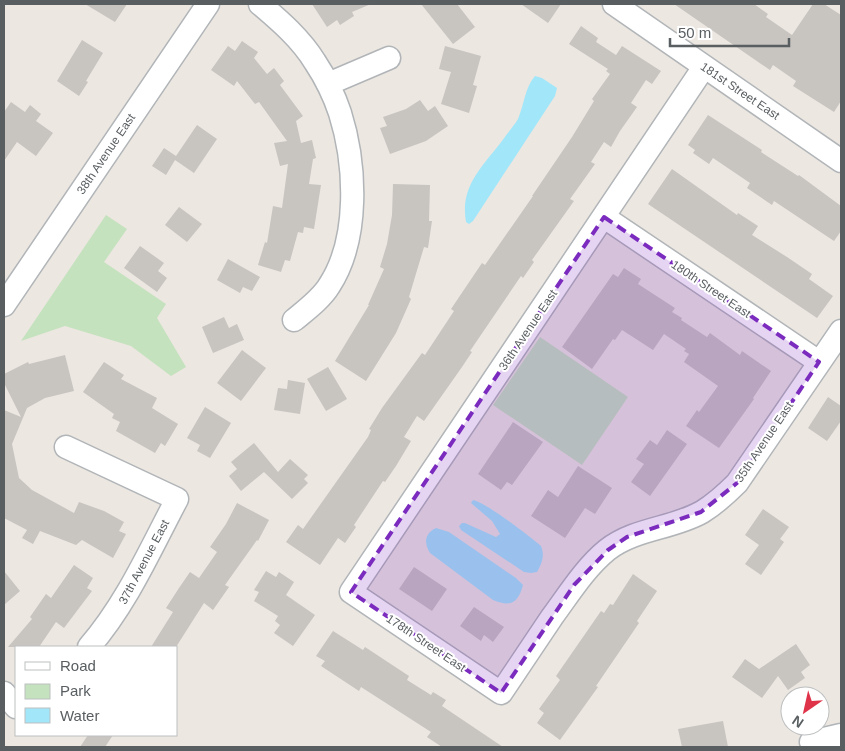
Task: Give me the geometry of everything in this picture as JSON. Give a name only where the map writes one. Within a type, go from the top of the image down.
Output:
[{"type":"street","name":"38th Avenue East","points":[[4,305],[208,4]]},
{"type":"street","points":[[260,4],[304,46],[328,84],[340,112],[352,171],[349,233],[342,261],[329,287],[306,311],[294,320]]},
{"type":"street","name":"181st Street East","points":[[614,4],[841,160]]},
{"type":"street","points":[[328,84],[389,58]]},
{"type":"street","name":"36th Avenue East","points":[[351,592],[704,67]]},
{"type":"street","name":"180th Street East","points":[[604,217],[819,362]]},
{"type":"street","name":"35th Avenue East","points":[[501,693],[574,585],[608,550],[627,537],[674,523],[702,512],[737,483],[841,331]]},
{"type":"street","name":"37th Avenue East","points":[[66,447],[177,499],[136,580],[106,628],[90,646]]},
{"type":"street","name":"178th Street East","points":[[351,592],[501,693]]},
{"type":"street","points":[[4,693],[15,706]]},
{"type":"street","points":[[811,742],[841,735]]},
{"type":"highlighted area","points":[[604,217],[819,362],[737,483],[701,512],[627,537],[608,550],[574,585],[501,693],[351,592]]},
{"type":"green space","points":[[106,215],[127,229],[104,262],[166,304],[157,318],[186,367],[171,376],[131,346],[65,326],[21,341]]},
{"type":"green space","points":[[540,337],[628,397],[582,465],[493,405]]},
{"type":"water","points":[[535,76],[542,78],[557,88],[555,96],[473,221],[469,224],[466,222],[465,208],[471,185],[483,164],[518,119],[527,91]]},
{"type":"water","points":[[473,500],[498,513],[541,546],[543,553],[537,572],[524,572],[461,530],[459,526],[465,523],[496,537],[500,534],[492,521],[471,503]]},
{"type":"water","points":[[436,528],[449,532],[516,578],[523,585],[516,600],[504,603],[493,600],[430,553],[426,539],[429,533]]},
{"type":"building","points":[[85,4],[127,4],[115,22]]},
{"type":"building","points":[[312,4],[371,4],[352,12],[354,16],[340,25],[337,20],[327,27]]},
{"type":"building","points":[[421,4],[457,4],[475,27],[453,44]]},
{"type":"building","points":[[521,4],[561,4],[548,23]]},
{"type":"building","points":[[674,4],[754,4],[768,14],[766,17],[792,35],[813,4],[824,4],[841,15],[841,101],[834,112],[793,86],[796,81],[773,65],[770,70]]},
{"type":"building","points":[[581,26],[598,38],[596,42],[616,55],[622,46],[661,71],[652,84],[646,80],[631,103],[637,107],[611,147],[604,142],[591,162],[595,164],[570,199],[574,201],[532,260],[534,262],[523,278],[521,276],[470,351],[472,352],[462,367],[424,421],[417,416],[404,437],[411,441],[396,466],[385,482],[383,481],[354,525],[356,527],[345,543],[338,538],[320,565],[286,542],[298,525],[303,529],[368,437],[371,430],[369,429],[382,408],[422,353],[425,355],[454,311],[451,309],[482,263],[485,265],[533,196],[594,101],[592,99],[610,74],[606,71],[608,69],[569,44]]},
{"type":"building","points":[[82,40],[103,53],[79,96],[57,81]]},
{"type":"building","points":[[242,41],[258,52],[254,58],[267,74],[274,68],[284,81],[280,85],[303,116],[296,121],[301,143],[312,140],[316,158],[313,159],[309,184],[321,185],[314,229],[304,227],[303,233],[298,232],[290,261],[285,260],[281,272],[258,265],[265,242],[267,243],[273,206],[282,208],[288,164],[280,166],[274,143],[287,141],[259,102],[255,104],[237,81],[234,86],[211,70],[228,46],[235,51]]},
{"type":"building","points":[[445,46],[481,56],[473,85],[477,86],[469,113],[441,104],[451,72],[439,69]]},
{"type":"building","points":[[420,100],[428,111],[435,106],[448,126],[426,141],[390,154],[380,128],[387,126],[383,117],[406,109]]},
{"type":"building","points":[[11,102],[25,112],[30,105],[41,114],[36,121],[53,133],[36,156],[17,142],[4,161],[4,112]]},
{"type":"building","points":[[708,115],[762,150],[761,152],[799,175],[841,206],[841,231],[834,241],[774,201],[772,205],[747,188],[750,183],[713,158],[709,164],[693,153],[695,150],[688,145]]},
{"type":"building","points":[[197,125],[217,139],[194,173],[175,160],[166,175],[152,166],[164,148],[176,156]]},
{"type":"building","points":[[672,169],[737,215],[738,213],[758,226],[752,235],[812,274],[809,279],[833,296],[817,318],[648,204]]},
{"type":"building","points":[[393,184],[430,185],[429,221],[432,221],[428,248],[424,247],[409,297],[411,299],[396,333],[366,381],[335,361],[369,305],[384,269],[380,267],[387,244],[392,215]]},
{"type":"building","points":[[179,207],[202,224],[187,242],[165,225]]},
{"type":"building","points":[[140,246],[164,263],[158,271],[167,278],[157,292],[124,268]]},
{"type":"building","points":[[228,259],[260,277],[252,291],[243,287],[240,293],[217,280]]},
{"type":"building","points":[[624,268],[641,279],[638,284],[675,308],[672,312],[682,318],[681,320],[707,337],[710,333],[740,355],[742,351],[771,371],[754,399],[719,448],[686,426],[718,386],[684,362],[689,354],[684,351],[686,349],[664,334],[653,350],[622,330],[615,340],[613,339],[592,369],[562,347],[613,274],[618,277]]},
{"type":"building","points":[[224,317],[229,328],[237,324],[244,340],[213,353],[202,327]]},
{"type":"building","points":[[242,350],[266,368],[241,401],[217,383]]},
{"type":"building","points":[[65,355],[74,391],[45,398],[27,408],[12,444],[19,478],[32,490],[74,513],[79,502],[104,511],[124,522],[119,531],[126,534],[113,558],[82,540],[76,545],[40,531],[33,544],[22,538],[27,530],[4,518],[4,410],[21,417],[4,383],[4,374],[28,362],[29,364]]},
{"type":"building","points":[[104,362],[124,375],[121,379],[157,398],[152,408],[178,424],[165,446],[161,443],[155,453],[116,431],[120,422],[112,418],[114,414],[83,392]]},
{"type":"building","points":[[328,367],[347,399],[326,411],[307,379]]},
{"type":"building","points":[[288,380],[305,383],[300,414],[274,410],[278,388],[287,389]]},
{"type":"building","points":[[828,397],[841,406],[841,421],[827,441],[808,428]]},
{"type":"building","points":[[205,407],[231,423],[210,458],[197,451],[200,445],[187,438]]},
{"type":"building","points":[[513,422],[543,442],[512,485],[507,482],[501,490],[478,474]]},
{"type":"building","points":[[667,430],[687,444],[650,496],[631,482],[644,464],[636,459],[650,440],[657,445]]},
{"type":"building","points":[[254,443],[278,472],[290,459],[308,475],[304,479],[308,483],[292,499],[264,472],[241,491],[229,476],[237,469],[231,462]]},
{"type":"building","points":[[578,466],[612,488],[595,514],[585,508],[565,538],[531,516],[548,490],[558,497]]},
{"type":"building","points":[[237,503],[269,520],[258,541],[225,585],[229,587],[213,610],[204,603],[177,646],[152,646],[173,612],[166,608],[190,572],[199,578],[217,552],[210,547],[226,524]]},
{"type":"building","points":[[763,509],[789,527],[780,539],[784,542],[761,575],[745,564],[759,545],[745,535]]},
{"type":"building","points":[[74,565],[93,578],[87,588],[92,591],[64,628],[56,622],[40,646],[8,647],[32,619],[30,617],[46,594],[51,598]]},
{"type":"building","points":[[414,567],[447,589],[432,611],[399,589]]},
{"type":"building","points":[[4,571],[20,591],[4,605]]},
{"type":"building","points":[[266,571],[276,577],[279,572],[294,582],[286,595],[315,615],[293,646],[274,633],[280,625],[275,621],[278,616],[254,601],[259,592],[254,590]]},
{"type":"building","points":[[633,574],[657,591],[637,621],[639,623],[596,686],[598,687],[560,740],[537,723],[544,713],[539,709],[560,680],[556,676],[601,611],[604,613],[610,604],[613,605]]},
{"type":"building","points":[[474,607],[504,627],[493,642],[484,635],[481,641],[460,626]]},
{"type":"building","points":[[333,631],[363,650],[365,647],[409,676],[407,680],[431,695],[433,692],[446,700],[442,706],[503,747],[442,747],[427,737],[431,732],[361,687],[359,691],[321,666],[325,661],[316,656]]},
{"type":"building","points":[[796,644],[810,665],[801,672],[805,678],[794,686],[785,686],[778,676],[762,698],[732,677],[745,659],[759,669]]},
{"type":"building","points":[[723,721],[728,747],[682,747],[678,729]]},
{"type":"building","points":[[87,736],[112,736],[105,747],[80,747]]}]
